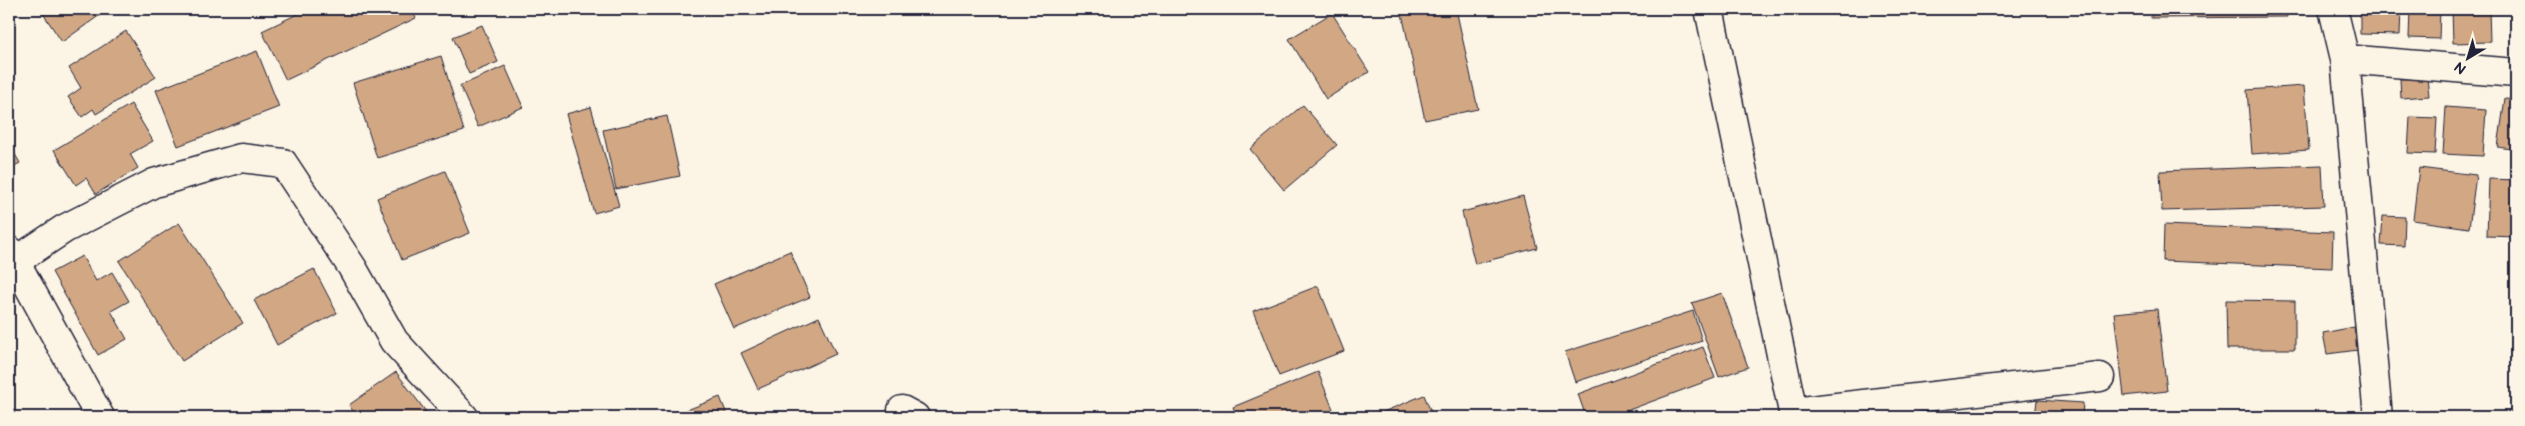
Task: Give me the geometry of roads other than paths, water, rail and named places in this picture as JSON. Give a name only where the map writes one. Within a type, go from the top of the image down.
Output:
[{"type":"street","points":[[1709,9],[1793,415],[2100,377]]},
{"type":"street","points":[[2333,9],[2345,60],[2378,417]]},
{"type":"street","points":[[2345,60],[2516,73]]},
{"type":"street","points":[[100,417],[13,255],[154,183],[241,158],[283,163],[352,267],[394,341],[464,417]]}]
